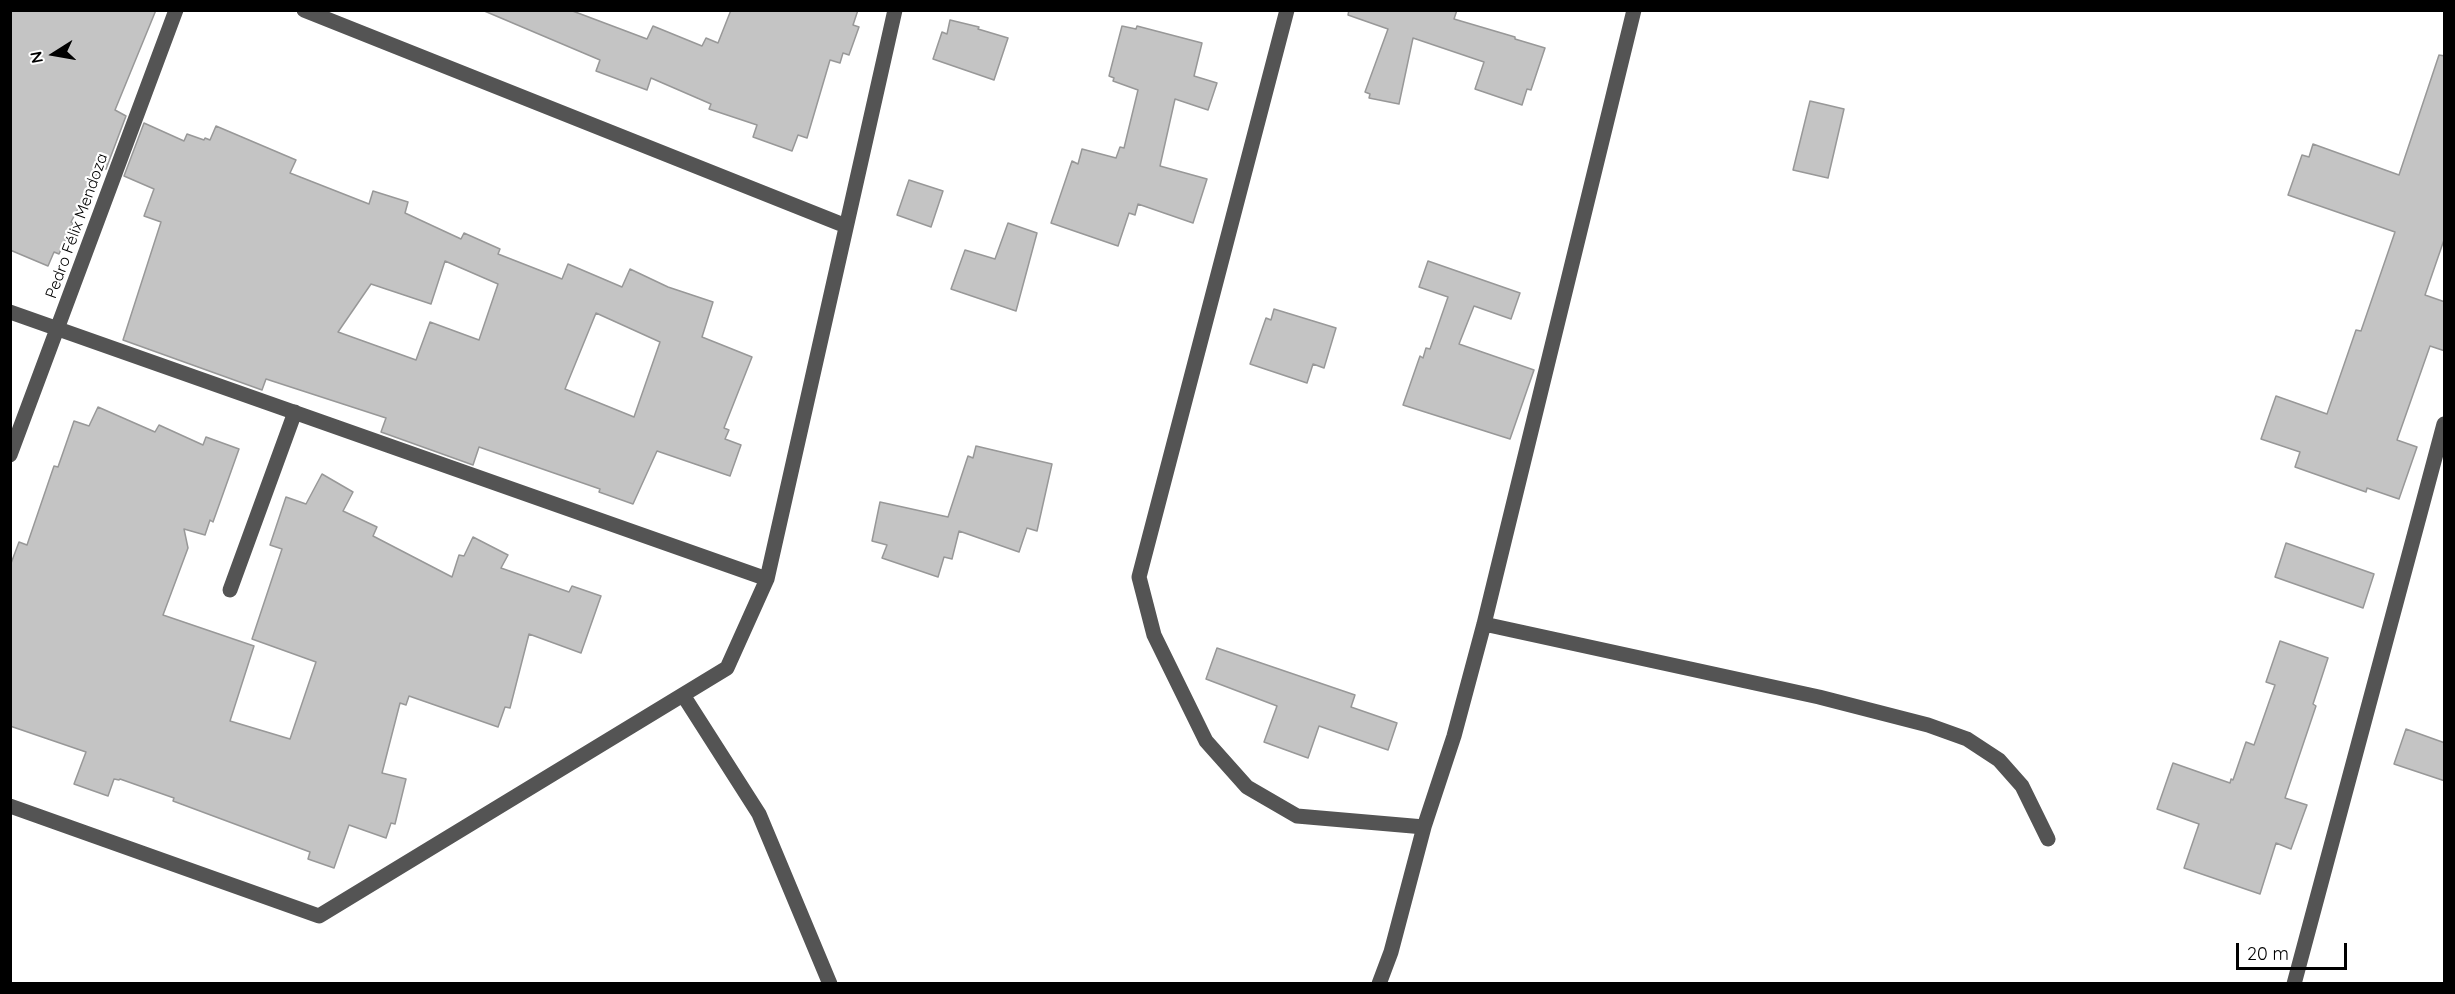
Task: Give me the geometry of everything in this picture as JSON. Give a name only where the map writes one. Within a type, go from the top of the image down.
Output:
[{"type":"street","name":"Pedro Félix Mendoza","points":[[10,455],[176,10]]},
{"type":"street","points":[[304,10],[846,226]]},
{"type":"street","points":[[10,806],[319,916],[727,668],[767,579],[895,10]]},
{"type":"street","points":[[1287,10],[1139,577],[1154,635],[1206,741],[1247,787],[1297,816],[1424,827]]},
{"type":"street","points":[[1379,984],[1391,952],[1424,827],[1454,736],[1484,624],[1634,10]]},
{"type":"street","points":[[10,312],[767,579]]},
{"type":"street","points":[[230,590],[294,412]]},
{"type":"street","points":[[2294,984],[2445,424]]},
{"type":"street","points":[[1484,624],[1819,697],[1928,724],[1967,739],[1999,760],[2022,786],[2048,839]]},
{"type":"street","points":[[683,695],[759,814],[830,984]]},
{"type":"building","points":[[10,10],[156,10],[115,110],[126,116],[106,169],[101,166],[71,222],[73,223],[59,254],[54,252],[48,266],[10,250]]},
{"type":"building","points":[[482,10],[570,10],[647,39],[653,26],[702,46],[706,38],[718,43],[731,10],[858,10],[853,25],[859,27],[849,55],[843,53],[840,63],[830,60],[807,138],[798,135],[792,151],[753,137],[757,125],[709,109],[711,104],[651,78],[647,90],[596,71],[600,60]]},
{"type":"building","points":[[1349,10],[1457,10],[1454,19],[1545,48],[1531,90],[1527,89],[1522,105],[1475,89],[1484,62],[1413,38],[1399,104],[1369,98],[1370,94],[1365,92],[1388,29],[1348,15]]},
{"type":"building","points":[[950,20],[979,27],[978,29],[1008,38],[994,80],[933,59],[942,32],[947,34]]},
{"type":"building","points":[[1122,26],[1136,29],[1137,26],[1202,43],[1194,76],[1217,83],[1208,110],[1175,99],[1160,166],[1207,179],[1193,223],[1138,204],[1135,215],[1129,213],[1118,246],[1051,223],[1072,161],[1078,164],[1082,149],[1116,158],[1120,147],[1124,148],[1138,90],[1113,81],[1114,78],[1109,76]]},
{"type":"building","points":[[2439,55],[2445,56],[2445,237],[2425,295],[2445,302],[2445,351],[2430,346],[2397,440],[2417,447],[2399,499],[2367,488],[2366,492],[2295,467],[2300,452],[2261,439],[2276,396],[2327,414],[2356,330],[2361,331],[2395,232],[2288,195],[2302,155],[2309,157],[2313,144],[2399,175]]},
{"type":"building","points":[[1810,101],[1844,109],[1828,178],[1793,170]]},
{"type":"building","points":[[144,123],[184,141],[187,134],[210,140],[216,126],[296,160],[290,173],[369,204],[373,191],[408,202],[405,213],[461,239],[464,233],[500,249],[498,254],[562,279],[568,264],[622,287],[630,269],[668,287],[713,302],[702,337],[752,357],[724,428],[729,430],[725,439],[741,445],[730,476],[657,451],[633,504],[599,492],[600,489],[479,447],[473,465],[381,432],[386,418],[266,379],[262,390],[123,340],[161,222],[144,216],[154,189],[124,176]],"holes":[[[445,261],[498,284],[479,340],[430,322],[416,360],[338,332],[371,284],[431,304]],[[596,313],[660,342],[634,417],[565,389]]]},
{"type":"building","points":[[909,180],[943,191],[931,227],[897,215]]},
{"type":"building","points":[[1008,223],[1037,233],[1016,311],[951,289],[965,250],[995,259]]},
{"type":"building","points":[[1428,261],[1520,293],[1511,319],[1474,306],[1459,344],[1534,370],[1510,439],[1403,405],[1420,356],[1423,358],[1426,348],[1430,349],[1448,297],[1419,287]]},
{"type":"building","points":[[1274,309],[1336,328],[1324,368],[1313,364],[1307,383],[1250,364],[1266,318],[1271,320]]},
{"type":"building","points":[[98,407],[155,432],[159,425],[203,445],[206,437],[239,449],[213,522],[210,520],[205,535],[184,529],[188,548],[163,615],[254,646],[230,721],[290,739],[316,662],[252,639],[282,549],[270,545],[286,497],[306,504],[322,474],[353,492],[343,511],[377,527],[373,536],[452,577],[459,555],[464,556],[473,537],[508,555],[501,568],[569,592],[572,586],[601,596],[581,653],[529,634],[510,708],[505,707],[498,727],[409,696],[406,705],[400,703],[382,773],[406,779],[395,824],[391,823],[386,838],[349,825],[334,868],[308,859],[310,852],[120,779],[114,779],[108,796],[74,784],[86,752],[10,726],[10,566],[19,542],[27,545],[54,466],[58,467],[74,421],[89,426]]},
{"type":"building","points":[[976,446],[1052,464],[1037,531],[1027,528],[1019,552],[959,531],[952,559],[944,557],[938,577],[882,558],[887,545],[872,541],[880,502],[948,517],[968,456],[973,458]]},
{"type":"building","points":[[2286,543],[2374,574],[2363,608],[2275,577]]},
{"type":"building","points":[[2280,641],[2328,658],[2313,704],[2316,706],[2285,798],[2307,805],[2291,849],[2276,843],[2260,894],[2184,868],[2199,824],[2157,809],[2173,763],[2230,783],[2231,779],[2233,780],[2246,742],[2254,745],[2275,685],[2266,682]]},
{"type":"building","points":[[1217,648],[1355,695],[1351,707],[1397,723],[1388,750],[1319,726],[1308,758],[1264,742],[1277,706],[1206,679]]},
{"type":"building","points":[[2406,729],[2445,743],[2445,781],[2394,764]]}]
